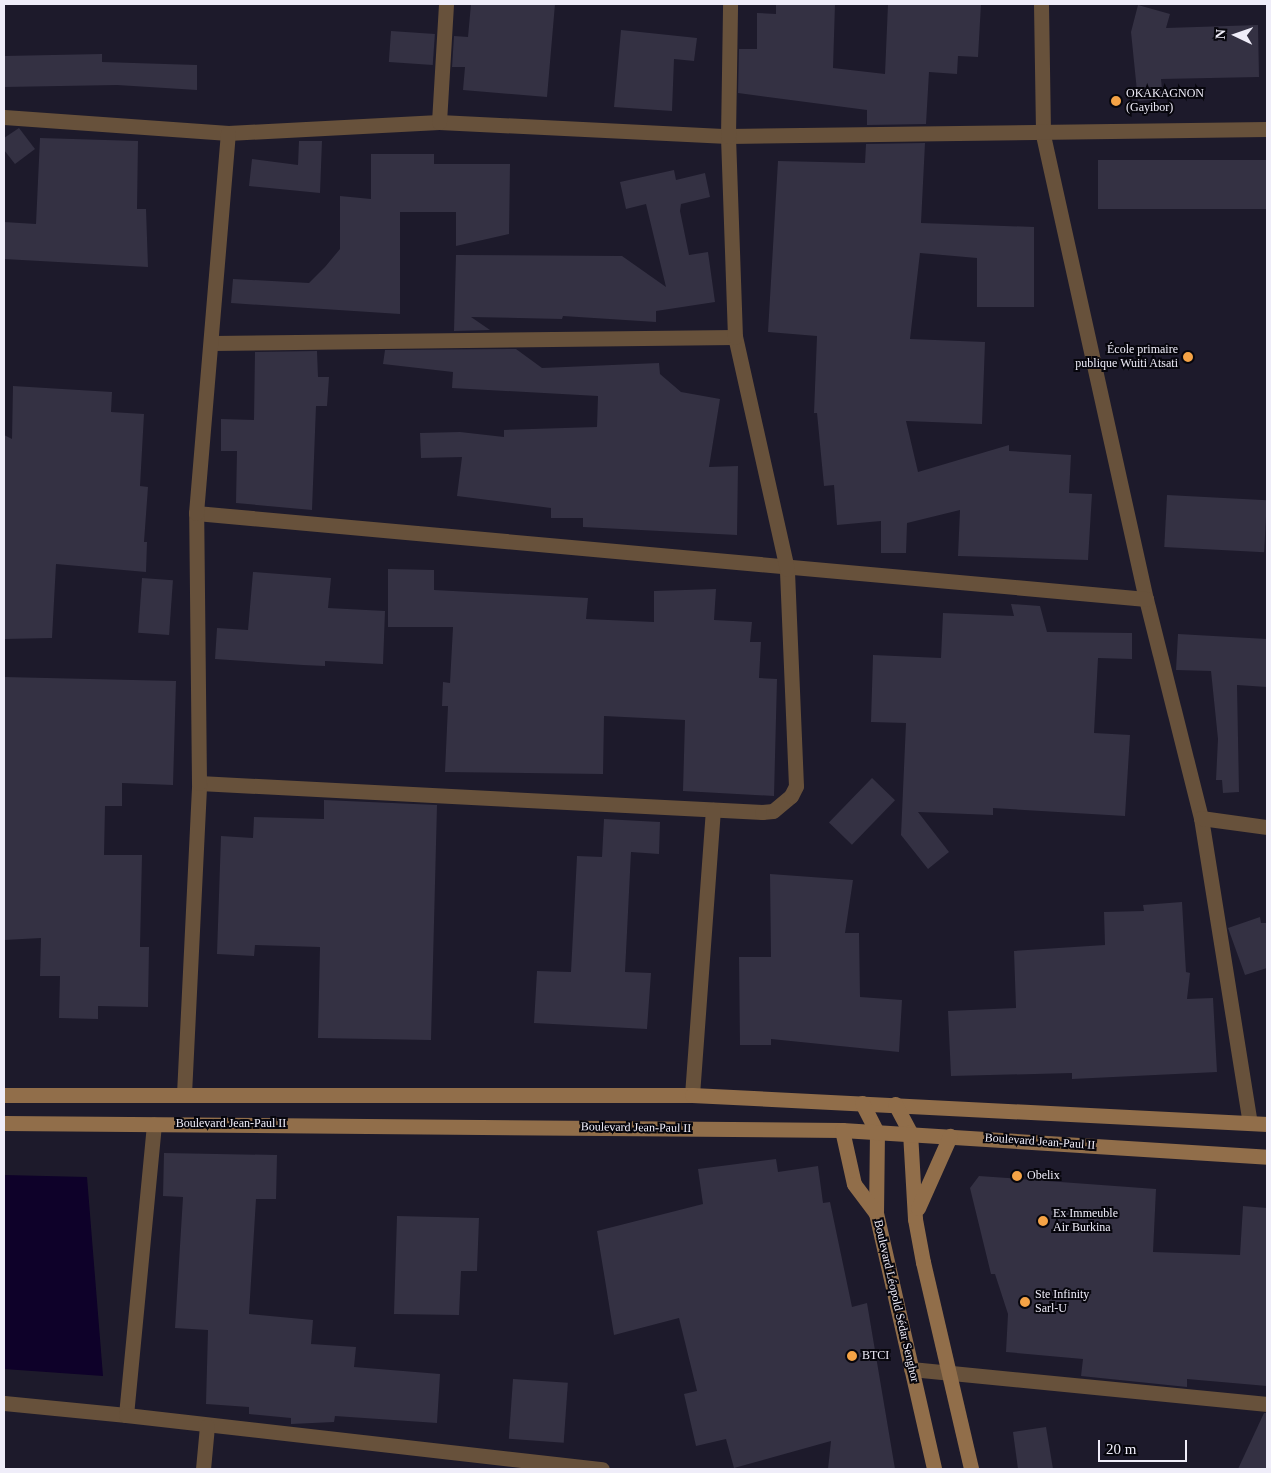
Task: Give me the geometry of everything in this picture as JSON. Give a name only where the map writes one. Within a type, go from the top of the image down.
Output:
[{"type":"main road","points":[[4,1095],[692,1095],[1267,1124]]},
{"type":"main road","points":[[862,1103],[877,1132]]},
{"type":"main road","points":[[895,1104],[910,1132],[915,1219],[971,1469]]},
{"type":"main road","name":"Boulevard Jean-Paul II","points":[[4,1123],[842,1130],[910,1132],[1267,1157]]},
{"type":"main road","points":[[842,1130],[854,1184],[876,1213]]},
{"type":"main road","name":"Boulevard Léopold Sédar Senghor","points":[[877,1132],[876,1213],[934,1469]]},
{"type":"main road","points":[[915,1219],[924,1190],[950,1136]]},
{"type":"street","points":[[439,122],[446,4]]},
{"type":"street","points":[[199,782],[713,810],[774,811],[792,796],[796,786],[787,569],[735,337],[728,136],[730,4]]},
{"type":"street","points":[[1041,4],[1043,135],[1146,599],[1201,818],[1250,1123]]},
{"type":"street","points":[[4,117],[228,134],[439,122],[728,136],[1043,135],[1267,129]]},
{"type":"street","points":[[184,1094],[199,782],[196,513],[214,343],[228,134]]},
{"type":"street","points":[[214,343],[735,337]]},
{"type":"street","points":[[196,513],[787,569],[1146,599]]},
{"type":"street","points":[[692,1095],[713,810]]},
{"type":"street","points":[[1201,818],[1267,827]]},
{"type":"street","points":[[126,1416],[154,1124]]},
{"type":"street","points":[[911,1369],[949,1371],[1267,1404]]},
{"type":"street","points":[[4,1403],[602,1469]]},
{"type":"street","points":[[203,1469],[207,1426]]},
{"type":"shaded area","points":[[4,1175],[87,1177],[103,1376],[4,1369]]},
{"type":"building","points":[[471,4],[555,4],[547,97],[463,90],[465,67],[452,67],[454,36],[468,37]]},
{"type":"building","points":[[776,4],[835,4],[833,68],[885,74],[888,4],[981,4],[978,57],[958,56],[957,74],[929,72],[926,124],[867,125],[867,110],[738,93],[739,49],[757,49],[757,13],[776,14]]},
{"type":"building","points":[[1138,5],[1170,14],[1166,28],[1258,25],[1259,77],[1161,79],[1163,99],[1138,101],[1131,32]]},
{"type":"building","points":[[621,30],[697,38],[694,61],[674,59],[672,111],[614,107]]},
{"type":"building","points":[[391,31],[435,34],[433,65],[389,62]]},
{"type":"building","points":[[102,54],[102,62],[197,65],[197,90],[117,85],[4,87],[4,56]]},
{"type":"building","points":[[19,128],[35,149],[15,164],[4,150],[4,138]]},
{"type":"building","points":[[40,138],[138,141],[137,209],[146,209],[148,267],[4,259],[4,222],[36,224]]},
{"type":"building","points":[[299,141],[322,141],[320,193],[249,186],[252,159],[298,165]]},
{"type":"building","points":[[925,143],[921,223],[1034,227],[1034,307],[977,307],[977,258],[920,253],[910,339],[985,342],[982,424],[906,421],[918,472],[1009,445],[1009,451],[1071,455],[1069,493],[1092,494],[1088,560],[958,556],[960,510],[907,523],[906,553],[881,553],[881,521],[837,525],[834,485],[824,486],[817,413],[814,413],[817,336],[768,332],[778,161],[865,163],[866,144]]},
{"type":"building","points":[[371,154],[434,154],[434,164],[510,164],[509,234],[456,246],[456,212],[400,212],[400,314],[231,303],[233,279],[309,283],[325,267],[340,249],[340,196],[371,199]]},
{"type":"building","points":[[1098,160],[1267,160],[1267,209],[1098,209]]},
{"type":"building","points":[[674,170],[676,180],[705,173],[710,197],[681,204],[680,211],[689,255],[708,252],[715,302],[656,311],[656,322],[563,316],[562,319],[471,317],[490,330],[454,331],[456,255],[622,256],[666,287],[646,204],[626,209],[620,182]]},
{"type":"building","points":[[516,349],[542,368],[659,363],[660,374],[681,392],[720,399],[709,467],[738,466],[737,535],[583,527],[583,518],[551,518],[551,508],[457,496],[462,457],[421,458],[420,433],[460,432],[504,437],[504,430],[597,427],[598,396],[452,388],[453,372],[383,364],[385,350]]},
{"type":"building","points":[[317,351],[318,377],[329,377],[327,406],[316,406],[312,510],[236,503],[237,451],[221,451],[221,419],[254,420],[255,352]]},
{"type":"building","points":[[13,386],[112,392],[111,412],[144,414],[140,486],[148,487],[144,542],[147,542],[146,572],[56,564],[52,638],[4,639],[4,435],[12,439]]},
{"type":"building","points":[[1167,495],[1267,500],[1264,552],[1164,547]]},
{"type":"building","points":[[388,569],[434,570],[434,590],[588,598],[586,619],[654,622],[654,591],[716,589],[714,620],[752,622],[750,642],[761,642],[759,678],[777,679],[774,796],[683,791],[685,720],[604,716],[603,774],[445,772],[448,706],[442,706],[443,682],[450,683],[453,627],[388,627]]},
{"type":"building","points":[[253,572],[331,578],[328,608],[385,611],[383,664],[325,661],[325,666],[215,659],[217,628],[248,630]]},
{"type":"building","points":[[142,578],[173,580],[169,635],[138,633]]},
{"type":"building","points":[[1011,604],[1040,606],[1047,632],[1132,633],[1132,659],[1098,658],[1094,733],[1130,735],[1125,816],[993,808],[993,815],[918,812],[949,852],[928,869],[901,835],[906,723],[871,722],[873,655],[941,658],[943,613],[1014,616]]},
{"type":"building","points":[[1178,634],[1267,639],[1267,687],[1237,685],[1239,792],[1223,793],[1222,780],[1216,780],[1218,739],[1211,671],[1176,670]]},
{"type":"building","points":[[4,677],[176,681],[173,785],[122,783],[122,806],[105,806],[104,855],[142,855],[140,947],[149,947],[148,1007],[98,1006],[98,1019],[59,1018],[60,976],[40,976],[41,938],[4,940]]},
{"type":"building","points":[[872,778],[895,800],[852,845],[829,823]]},
{"type":"building","points":[[324,800],[437,805],[431,1040],[318,1038],[320,947],[255,945],[254,956],[217,954],[221,836],[253,838],[254,817],[324,819]]},
{"type":"building","points":[[604,819],[660,822],[659,854],[631,852],[625,972],[651,973],[647,1029],[534,1023],[537,971],[571,972],[577,856],[602,857]]},
{"type":"building","points":[[770,874],[853,880],[845,933],[859,933],[860,997],[902,1000],[899,1052],[771,1039],[771,1045],[740,1045],[739,957],[771,957]]},
{"type":"building","points":[[1182,902],[1186,972],[1190,973],[1187,999],[1213,998],[1217,1072],[1072,1079],[1072,1073],[951,1076],[948,1011],[1016,1008],[1014,951],[1105,945],[1104,912],[1144,911],[1143,905]]},
{"type":"building","points":[[1260,917],[1261,923],[1267,923],[1267,968],[1245,975],[1228,928]]},
{"type":"building","points":[[164,1153],[277,1155],[276,1199],[256,1199],[249,1314],[313,1320],[311,1344],[356,1347],[354,1367],[440,1374],[437,1423],[335,1416],[334,1422],[291,1424],[291,1418],[249,1414],[249,1407],[206,1404],[208,1330],[175,1328],[183,1197],[163,1196]]},
{"type":"building","points":[[776,1159],[778,1172],[818,1166],[823,1203],[830,1202],[852,1307],[867,1303],[895,1469],[828,1469],[831,1441],[734,1468],[726,1439],[696,1446],[684,1394],[697,1391],[679,1318],[614,1335],[597,1231],[703,1204],[698,1169]]},
{"type":"building","points":[[979,1176],[1156,1189],[1153,1252],[1240,1255],[1243,1206],[1267,1208],[1267,1386],[1187,1379],[1187,1387],[1081,1376],[1083,1359],[1006,1352],[1008,1314],[995,1274],[991,1274],[970,1188]]},
{"type":"building","points":[[397,1216],[479,1218],[477,1271],[461,1271],[459,1315],[394,1314]]},
{"type":"building","points":[[513,1379],[568,1383],[564,1443],[509,1439]]},
{"type":"building","points":[[1264,1413],[1267,1413],[1267,1469],[1238,1469]]},
{"type":"building","points":[[1046,1427],[1053,1469],[1018,1469],[1013,1432]]},
{"type":"place","name":"OKAKAGNON (Gayibor)","points":[[1116,101]]},
{"type":"place","name":"École primaire publique Wuiti Atsati","points":[[1188,357]]},
{"type":"place","name":"Obelix","points":[[1017,1176]]},
{"type":"place","name":"Ex Immeuble Air Burkina","points":[[1043,1221]]},
{"type":"place","name":"Ste Infinity Sarl-U","points":[[1025,1302]]},
{"type":"place","name":"BTCI","points":[[852,1356]]}]
